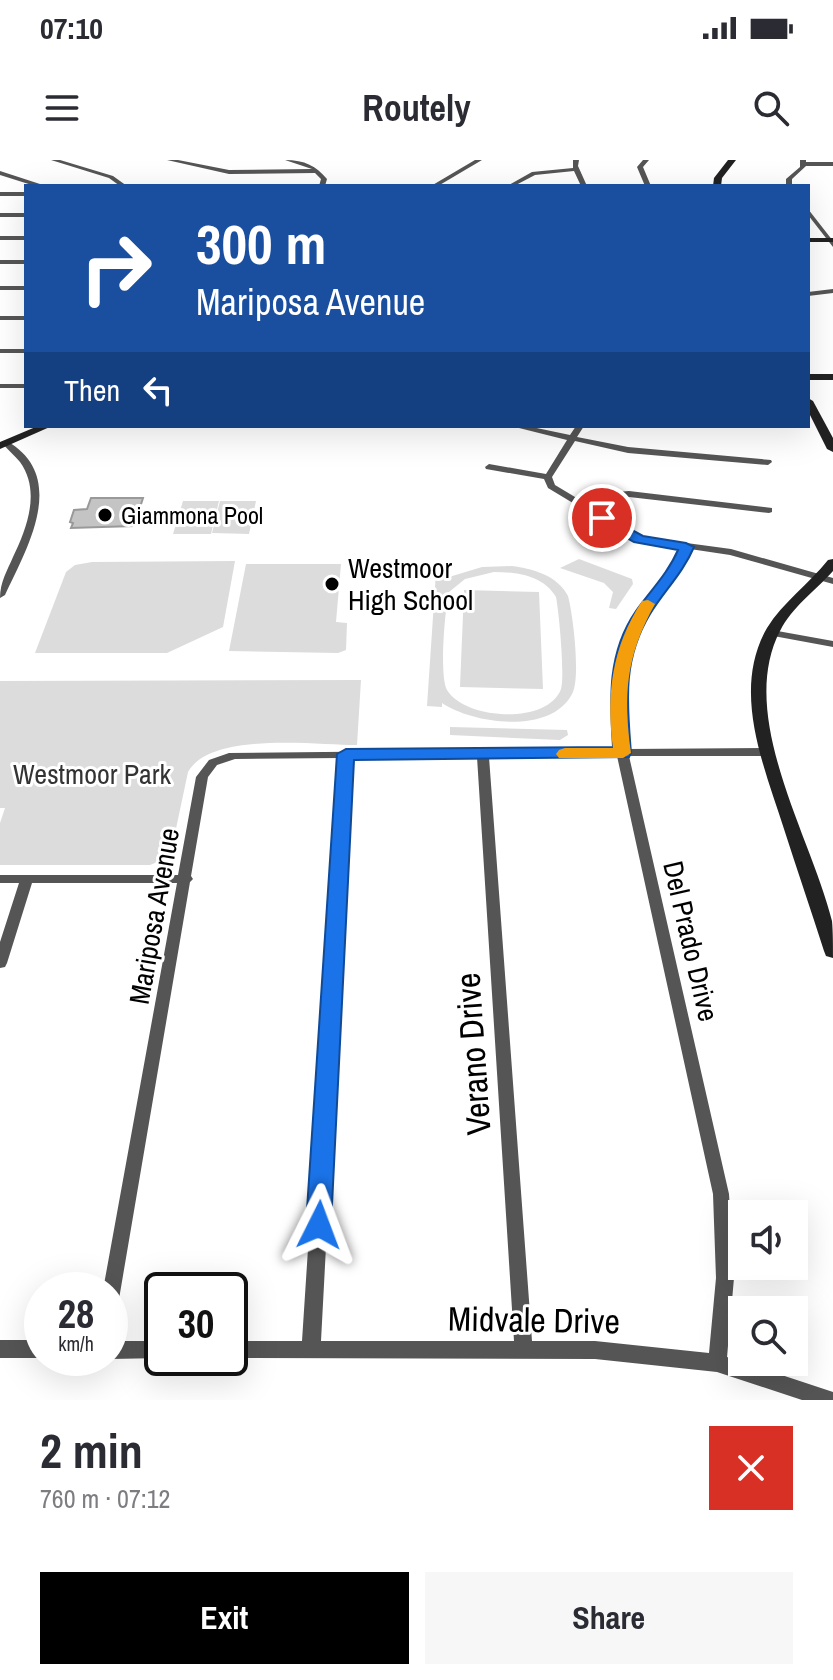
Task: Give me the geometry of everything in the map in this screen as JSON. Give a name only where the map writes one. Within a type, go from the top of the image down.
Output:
[{"type":"street","points":[[54,160],[111,177],[121,184]]},
{"type":"street","points":[[170,160],[229,172],[319,171]]},
{"type":"street","points":[[288,160],[319,171],[324,179],[323,184]]},
{"type":"street","points":[[437,184],[479,160]]},
{"type":"street","points":[[576,160],[576,169],[583,184]]},
{"type":"street","points":[[646,160],[640,167],[647,184]]},
{"type":"street","points":[[717,184],[732,160]]},
{"type":"street","points":[[789,184],[789,179],[804,162],[833,164]]},
{"type":"street","points":[[514,184],[534,173],[576,169]]},
{"type":"street","points":[[0,173],[35,184]]},
{"type":"street","points":[[0,194],[24,194]]},
{"type":"street","points":[[810,214],[832,242]]},
{"type":"street","points":[[0,215],[24,215]]},
{"type":"street","points":[[0,238],[24,240]]},
{"type":"street","points":[[810,240],[832,242]]},
{"type":"street","points":[[13,262],[24,243]]},
{"type":"street","points":[[0,262],[24,262]]},
{"type":"street","points":[[0,288],[24,288]]},
{"type":"street","points":[[810,294],[833,291]]},
{"type":"street","points":[[0,318],[24,318]]},
{"type":"street","points":[[0,351],[24,351]]},
{"type":"street","points":[[810,377],[833,377]]},
{"type":"street","points":[[0,386],[24,386]]},
{"type":"street","points":[[810,405],[833,449]]},
{"type":"street","points":[[4,445],[42,428]]},
{"type":"street","points":[[523,428],[628,450],[768,462]]},
{"type":"street","points":[[579,428],[548,477],[551,486],[577,503],[639,539],[750,556],[827,580]]},
{"type":"street","points":[[0,595],[37,511],[35,476],[22,455],[4,445]]},
{"type":"street","points":[[489,467],[548,477]]},
{"type":"street","points":[[577,503],[629,494],[769,510]]},
{"type":"street","name":"Del Prado Drive","points":[[686,547],[679,566],[642,614],[626,649],[617,689],[623,753],[721,1194],[725,1278],[717,1363]]},
{"type":"street","points":[[833,563],[827,580],[795,602],[772,633],[758,687],[761,728],[767,752],[833,951]]},
{"type":"street","points":[[772,633],[833,644]]},
{"type":"street","name":"Mariposa Avenue","points":[[115,1272],[202,777],[214,761],[233,755],[767,752]]},
{"type":"street","points":[[311,1350],[346,754]]},
{"type":"street","name":"Verano Drive","points":[[483,754],[524,1350]]},
{"type":"street","points":[[0,879],[186,879]]},
{"type":"street","points":[[0,963],[27,879]]},
{"type":"street","points":[[0,1349],[24,1349]]},
{"type":"street","name":"Midvale Drive","points":[[248,1350],[595,1350],[717,1363],[830,1400]]},
{"type":"green space","points":[[183,501],[219,501],[211,534],[173,534]]},
{"type":"green space","points":[[220,501],[256,501],[249,534],[212,533]]},
{"type":"green space","points":[[579,559],[632,579],[633,584],[616,609],[609,608],[613,592],[604,583],[560,568]]},
{"type":"green space","points":[[235,561],[223,627],[167,653],[35,653],[66,572],[75,565],[92,562]]},
{"type":"green space","points":[[246,564],[341,564],[336,622],[347,623],[346,650],[338,653],[229,651]]},
{"type":"green space","points":[[512,566],[536,571],[558,583],[568,596],[575,646],[575,686],[562,707],[547,716],[511,722],[472,716],[442,703],[442,707],[427,706],[436,572],[448,572],[449,577],[482,567]],"holes":[[[494,572],[536,579],[556,597],[562,682],[553,701],[540,709],[524,713],[488,712],[471,708],[447,690],[443,671],[449,592],[465,579]]]},
{"type":"green space","points":[[464,590],[539,592],[543,689],[460,687]]},
{"type":"green space","name":"Westmoor Park","points":[[361,680],[357,745],[241,745],[218,750],[200,759],[188,772],[170,857],[150,865],[0,865],[0,823],[5,808],[0,808],[0,681]]},
{"type":"green space","points":[[450,727],[567,730],[568,735],[560,740],[450,735]]},
{"type":"building","name":"Giammona Pool","points":[[91,498],[143,498],[134,526],[71,528],[74,510],[87,509]]},
{"type":"slow traffic","points":[[565,754],[623,753],[618,730],[619,675],[630,635],[648,604]]},
{"type":"place","name":"Giammona Pool","points":[[105,515]]},
{"type":"place","name":"Westmoor High School","points":[[332,584]]},
{"type":"route","points":[[319,1225],[346,754],[623,753],[618,730],[617,689],[630,635],[654,595],[679,566],[686,547],[639,539],[602,518]]}]
